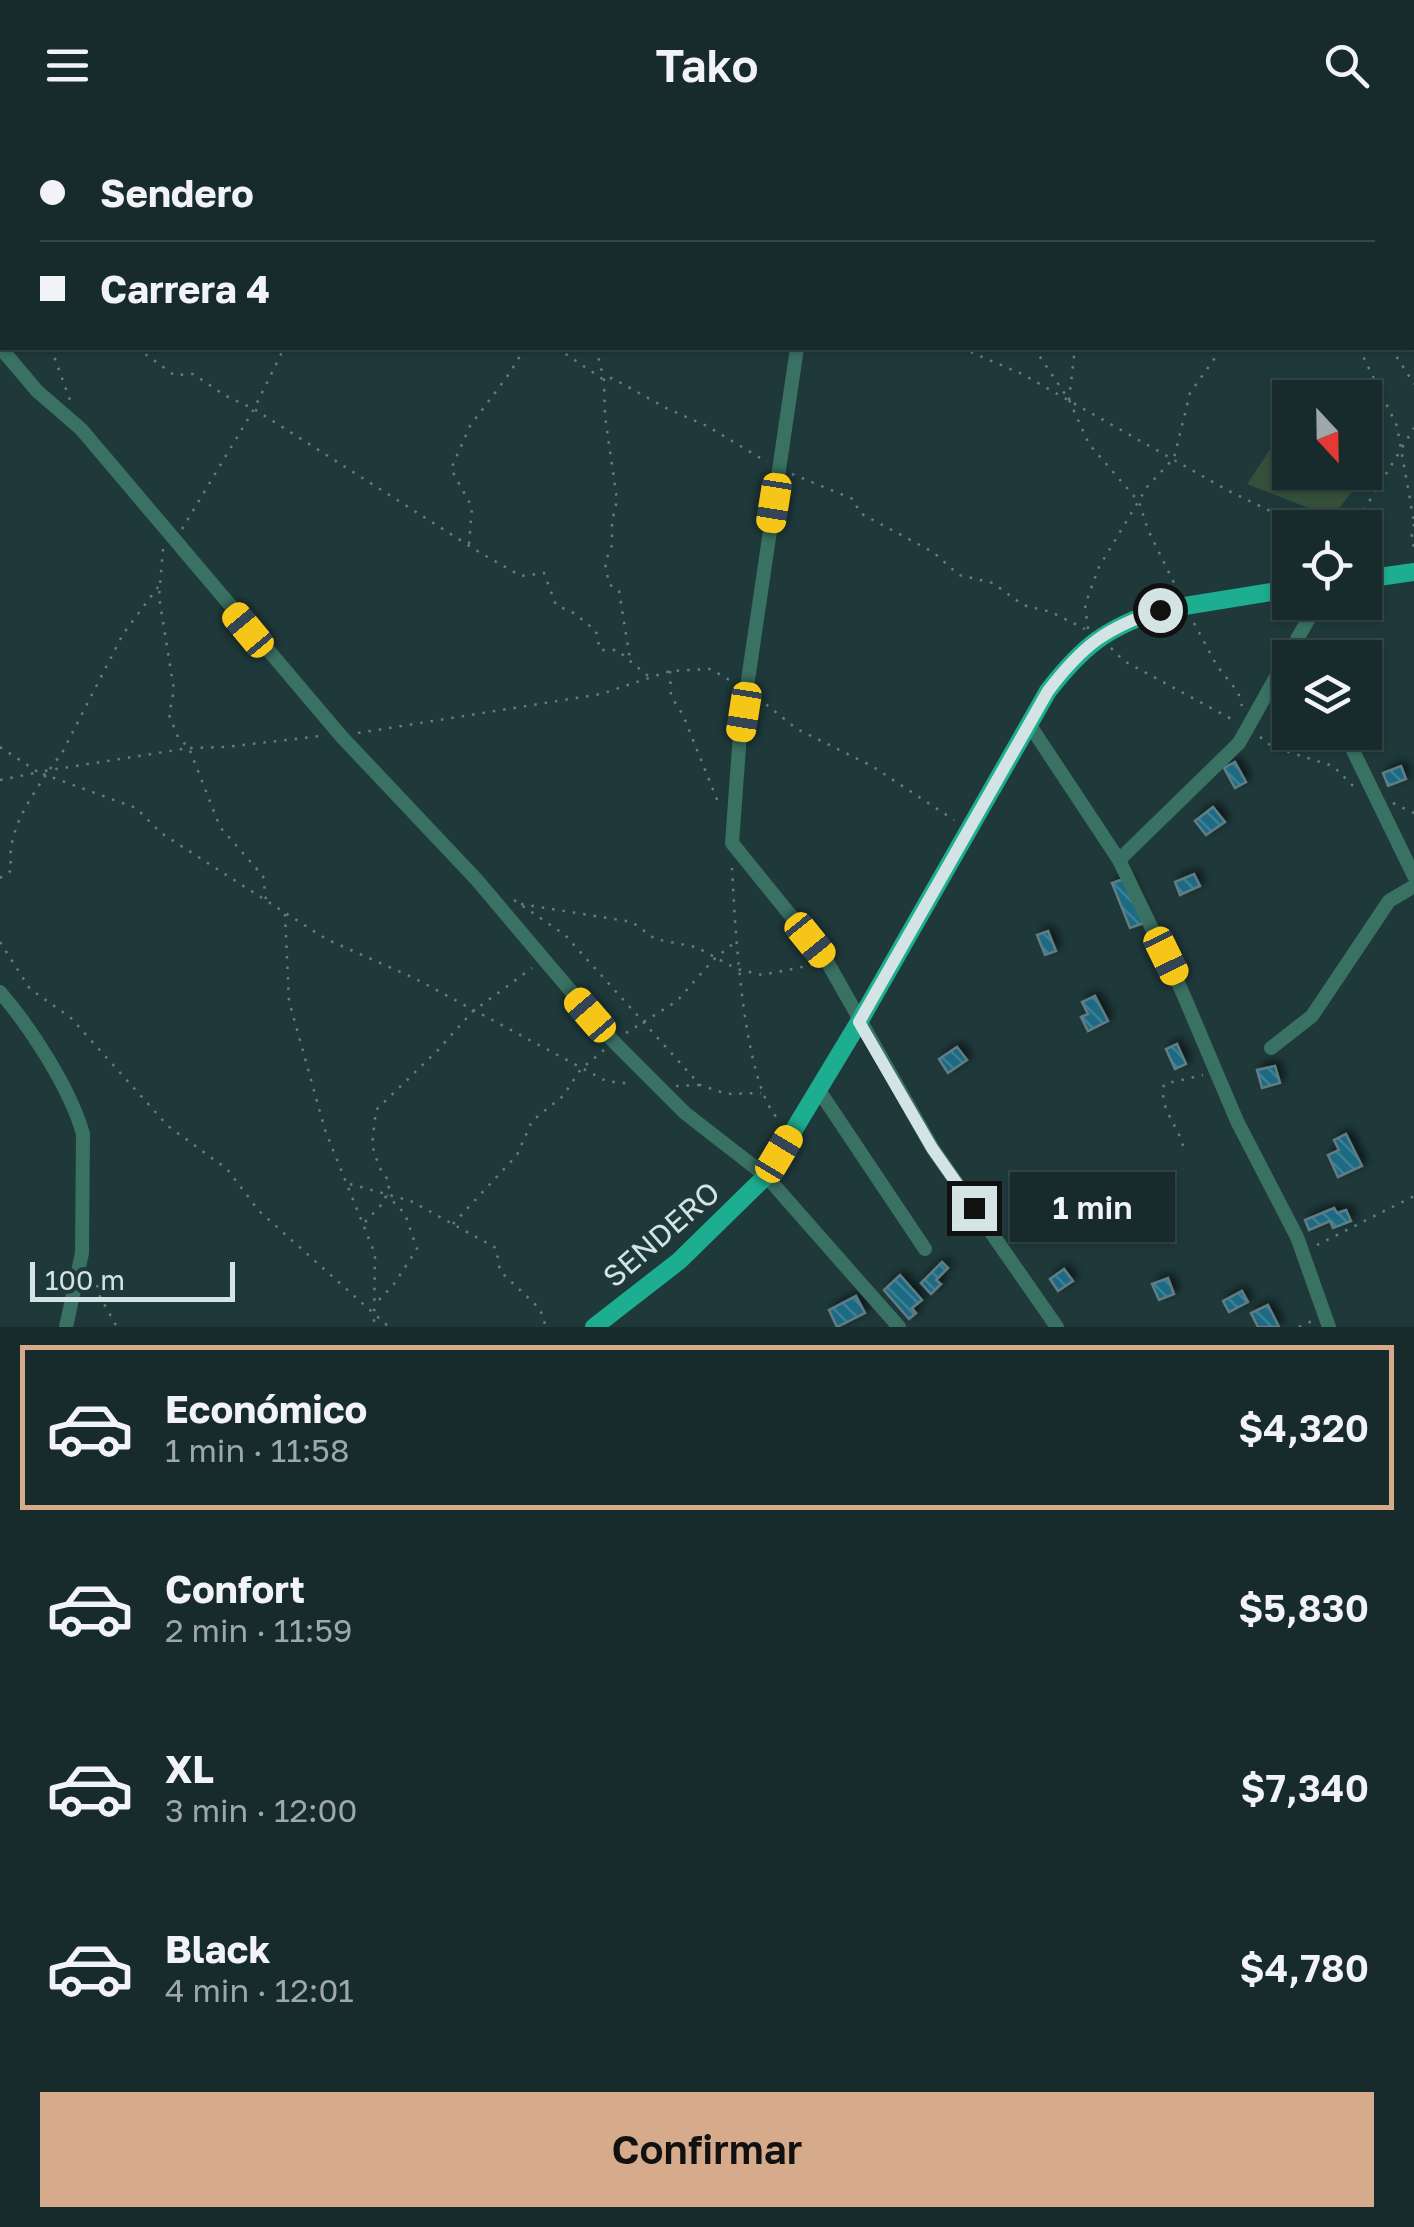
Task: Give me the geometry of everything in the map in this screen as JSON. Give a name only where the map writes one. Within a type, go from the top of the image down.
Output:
[{"type":"main road","points":[[1382,577],[1414,572]]},
{"type":"main road","name":"SENDERO","points":[[594,1327],[679,1262],[766,1176],[1029,724],[1064,669],[1094,633],[1140,616],[1187,605],[1272,592]]},
{"type":"street","points":[[3,350],[37,391],[81,429],[340,736],[476,878],[614,1042],[685,1113],[766,1176],[899,1327]]},
{"type":"street","points":[[796,350],[747,689],[732,843],[825,958],[932,1148],[1057,1327]]},
{"type":"street","points":[[1119,860],[1223,760],[1248,728],[1308,620]]},
{"type":"street","points":[[1029,724],[1119,860],[1181,988],[1237,1121],[1297,1238],[1329,1327]]},
{"type":"street","points":[[1352,750],[1414,876]]},
{"type":"street","points":[[1271,1048],[1312,1016],[1389,901],[1414,886]]},
{"type":"street","points":[[0,992],[48,1063],[78,1116],[83,1134],[79,1274],[66,1327]]},
{"type":"street","points":[[818,1090],[925,1248]]},
{"type":"path","points":[[52,350],[81,429]]},
{"type":"path","points":[[140,350],[174,374],[193,374],[254,409],[521,576],[544,573],[556,605],[596,631],[600,650],[617,650],[650,677]]},
{"type":"path","points":[[267,902],[262,876],[220,827],[189,748],[178,737],[169,715],[174,690],[159,587],[163,546],[196,510],[283,350]]},
{"type":"path","points":[[468,545],[472,507],[451,470],[470,426],[524,350]]},
{"type":"path","points":[[560,350],[604,380],[612,378],[707,426],[750,455],[852,500],[860,513],[933,552],[959,575],[992,583],[1024,605],[1051,612],[1094,633],[1124,661],[1248,728],[1274,747],[1333,766],[1354,786],[1414,813]]},
{"type":"path","points":[[596,350],[604,380],[617,500],[612,545],[605,564],[610,584],[619,591],[630,660]]},
{"type":"path","points":[[966,350],[1069,400],[1272,511]]},
{"type":"path","points":[[1035,350],[1069,400],[1088,444],[1139,502],[1148,530],[1217,666],[1238,692],[1248,728]]},
{"type":"path","points":[[1069,400],[1072,350]]},
{"type":"path","points":[[1094,633],[1085,605],[1099,567],[1147,488],[1173,460],[1190,393],[1221,350]]},
{"type":"path","points":[[1360,350],[1397,426],[1408,476],[1414,546]]},
{"type":"path","points":[[1392,350],[1414,384]]},
{"type":"path","points":[[1364,510],[1414,428]]},
{"type":"path","points":[[0,878],[12,870],[8,855],[30,798],[62,753],[123,634],[159,587]]},
{"type":"path","points":[[47,773],[189,748],[340,736],[601,694],[670,671],[710,669],[747,689],[798,729],[872,766],[968,828]]},
{"type":"path","points":[[670,671],[670,696],[683,715],[720,805]]},
{"type":"path","points":[[0,747],[38,772]]},
{"type":"path","points":[[0,780],[47,773],[136,808],[161,834],[326,939],[414,978],[606,1081],[762,1094]]},
{"type":"path","points":[[732,843],[737,970],[762,1094],[770,1112],[792,1133]]},
{"type":"path","points":[[505,895],[565,935],[700,1086]]},
{"type":"path","points":[[520,904],[632,922],[655,940],[696,948],[737,970],[762,975],[825,958]]},
{"type":"path","points":[[286,914],[288,1001],[325,1130],[375,1254],[374,1327]]},
{"type":"path","points":[[0,942],[30,989],[70,1017],[168,1126],[228,1170],[260,1211],[389,1327]]},
{"type":"path","points":[[453,1224],[517,1156],[532,1121],[562,1096],[581,1068],[644,1020],[677,1001],[736,942]]},
{"type":"path","points":[[364,1223],[384,1202],[390,1183],[379,1167],[372,1145],[376,1110],[472,1012],[543,960]]},
{"type":"path","points":[[1183,1146],[1180,1133],[1164,1113],[1164,1084],[1216,1072]]},
{"type":"path","points":[[349,1183],[411,1201],[496,1248],[500,1271],[540,1309],[546,1327]]},
{"type":"path","points":[[376,1302],[394,1284],[417,1249],[404,1214],[386,1194]]},
{"type":"path","points":[[1303,1254],[1414,1196]]},
{"type":"path","points":[[79,1274],[96,1284],[117,1327]]},
{"type":"green space","points":[[1272,447],[1272,490],[1353,490],[1338,510],[1314,510],[1247,484]]},
{"type":"building","points":[[1235,762],[1246,782],[1235,788],[1224,768]]},
{"type":"building","points":[[1401,766],[1406,779],[1388,786],[1383,773]]},
{"type":"building","points":[[1213,807],[1225,822],[1206,835],[1195,821]]},
{"type":"building","points":[[1194,874],[1200,886],[1180,895],[1175,882]]},
{"type":"building","points":[[1126,878],[1144,923],[1130,928],[1112,883]]},
{"type":"building","points":[[1048,931],[1056,951],[1045,955],[1037,935]]},
{"type":"building","points":[[1095,996],[1108,1021],[1088,1031],[1081,1017],[1088,1014],[1082,1002]]},
{"type":"building","points":[[1177,1044],[1186,1064],[1175,1069],[1166,1049]]},
{"type":"building","points":[[957,1047],[967,1060],[948,1073],[939,1059]]},
{"type":"building","points":[[1275,1066],[1280,1083],[1262,1088],[1257,1070]]},
{"type":"building","points":[[1346,1134],[1362,1166],[1338,1177],[1328,1155],[1339,1150],[1334,1140]]},
{"type":"building","points":[[1334,1208],[1337,1213],[1346,1210],[1351,1221],[1333,1228],[1330,1221],[1309,1230],[1305,1220]]},
{"type":"building","points":[[942,1262],[948,1268],[936,1280],[941,1284],[931,1294],[921,1283]]},
{"type":"building","points":[[1064,1269],[1073,1281],[1058,1291],[1050,1279]]},
{"type":"building","points":[[900,1275],[922,1300],[912,1308],[916,1313],[909,1319],[884,1290]]},
{"type":"building","points":[[1168,1278],[1174,1294],[1159,1300],[1152,1284]]},
{"type":"building","points":[[1242,1291],[1248,1302],[1229,1312],[1223,1301]]},
{"type":"building","points":[[856,1296],[865,1313],[837,1327],[829,1310]]},
{"type":"building","points":[[1268,1305],[1279,1327],[1258,1327],[1251,1313]]},
{"type":"route","points":[[974,1208],[932,1148],[859,1022],[968,828],[1064,669],[1099,636],[1160,610]]}]
